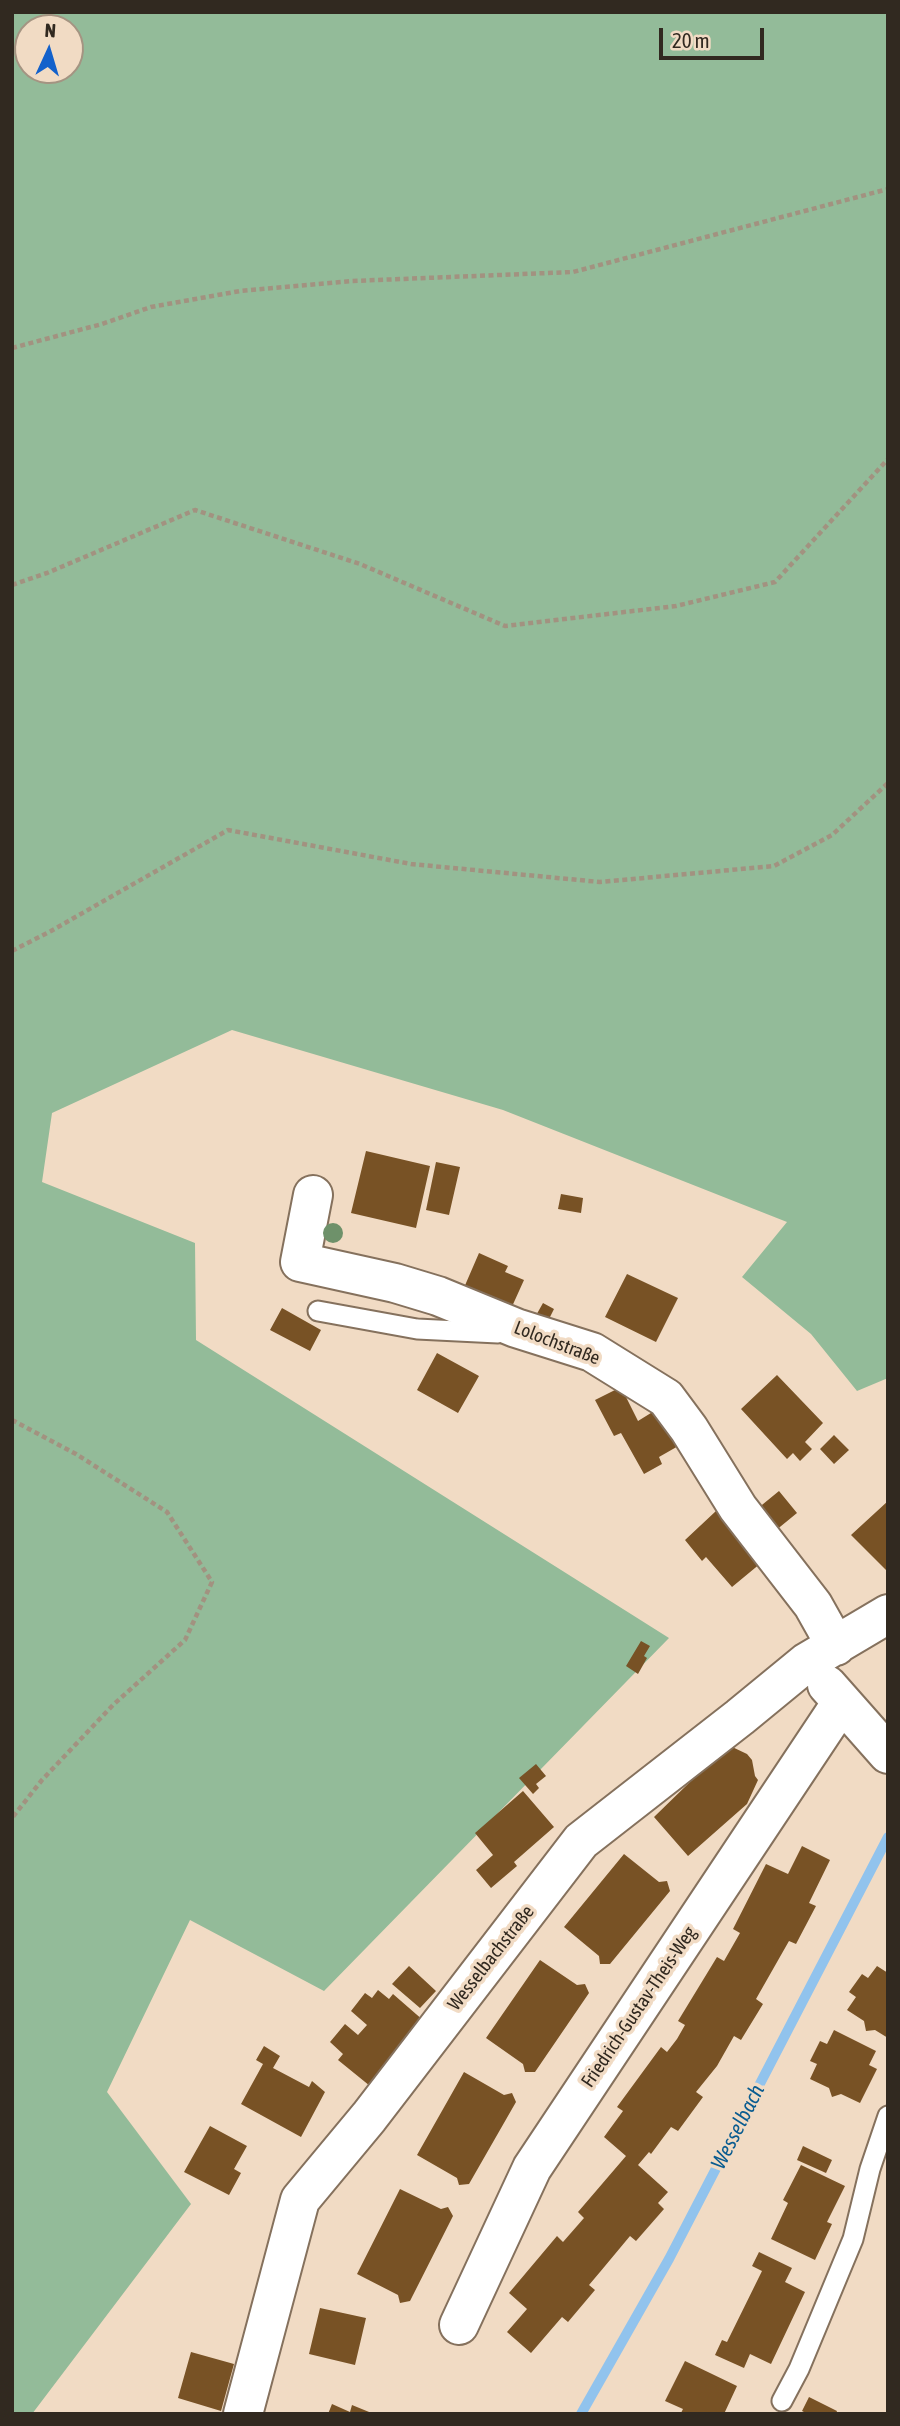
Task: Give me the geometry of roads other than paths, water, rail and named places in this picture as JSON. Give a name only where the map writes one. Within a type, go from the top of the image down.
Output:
[{"type":"street","name":"Lolochstraße","points":[[313,1195],[300,1262],[395,1283],[438,1296],[516,1328],[592,1352],[666,1398],[689,1429],[737,1508],[813,1605],[821,1654]]},
{"type":"street","name":"Wesselbachstraße","points":[[243,2414],[300,2200],[369,2117],[581,1841],[821,1654],[888,1614]]},
{"type":"street","points":[[821,1654],[842,1702],[888,1754]]},
{"type":"street","name":"Friedrich-Gustav-Theis-Weg","points":[[459,2325],[532,2168],[842,1702]]},
{"type":"lane","points":[[318,1311],[416,1329],[506,1333],[516,1328]]},
{"type":"lane","points":[[782,2400],[799,2369],[853,2239],[870,2169],[888,2116]]},
{"type":"waterway","name":"Wesselbach","points":[[581,2414],[669,2259],[888,1837]]}]
